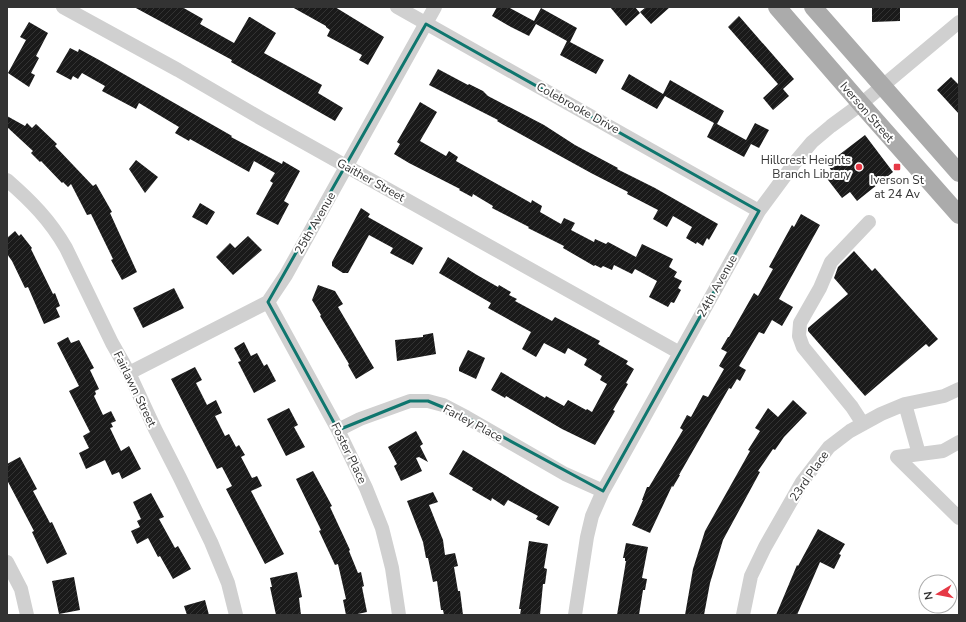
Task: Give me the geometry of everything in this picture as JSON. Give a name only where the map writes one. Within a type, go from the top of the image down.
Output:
[{"type":"main road","name":"Iverson Street","points":[[777,7],[959,215]]},
{"type":"main road","points":[[813,7],[959,173]]},
{"type":"street","name":"Gaither Street","points":[[63,7],[178,70],[680,353]]},
{"type":"street","name":"Colebrooke Drive","points":[[396,7],[759,211]]},
{"type":"street","name":"25th Avenue","points":[[129,373],[268,302],[286,275],[348,166],[435,7]]},
{"type":"street","name":"24th Avenue","points":[[576,615],[587,538],[592,516],[603,491],[759,211],[812,142],[861,104],[959,22]]},
{"type":"street","name":"Fairlawn Street","points":[[7,180],[33,203],[58,234],[112,343],[129,373],[211,542],[228,583],[236,615]]},
{"type":"street","points":[[863,424],[852,407],[803,347],[799,336],[800,323],[820,288],[831,262],[869,222]]},
{"type":"street","name":"Foster Place","points":[[268,302],[338,430],[366,488],[382,528],[392,568],[399,615]]},
{"type":"street","name":"23rd Place","points":[[743,615],[751,576],[765,547],[802,482],[829,447],[850,431],[881,414],[905,404],[944,396],[959,389]]},
{"type":"street","name":"Farley Place","points":[[338,430],[360,419],[410,401],[428,401],[454,411],[565,474],[603,491]]},
{"type":"street","points":[[905,404],[919,454]]},
{"type":"street","points":[[959,442],[943,451],[897,457],[959,518]]},
{"type":"street","points":[[7,562],[21,589],[27,615]]},
{"type":"highlighted area","points":[[426,24],[759,211],[603,491],[466,417],[428,401],[410,401],[338,430],[268,302]]},
{"type":"building","points":[[134,7],[182,7],[203,19],[200,24],[234,43],[250,17],[276,33],[264,53],[322,85],[318,93],[343,108],[335,121],[231,62],[232,60]]},
{"type":"building","points":[[292,7],[335,7],[384,37],[368,65],[359,60],[362,55],[327,36],[330,30],[326,26]]},
{"type":"building","points":[[497,7],[508,7],[534,21],[541,8],[577,28],[570,42],[604,60],[596,74],[560,55],[567,41],[536,24],[529,36],[492,16]]},
{"type":"building","points":[[610,7],[635,7],[640,13],[626,26]]},
{"type":"building","points":[[646,7],[670,7],[651,24],[640,12]]},
{"type":"building","points":[[872,7],[900,7],[900,21],[872,22]]},
{"type":"building","points":[[739,16],[794,79],[783,89],[789,96],[773,110],[763,98],[778,84],[728,27]]},
{"type":"building","points":[[29,22],[48,33],[36,56],[39,58],[31,73],[35,75],[29,87],[8,73],[26,40],[20,37]]},
{"type":"building","points":[[70,48],[78,52],[79,49],[232,136],[231,137],[282,164],[283,161],[300,171],[284,201],[289,204],[278,225],[256,214],[273,183],[270,181],[275,173],[254,161],[249,172],[190,139],[189,141],[175,133],[179,127],[139,103],[136,109],[102,91],[105,86],[82,73],[78,79],[73,76],[71,80],[56,72]]},
{"type":"building","points":[[438,69],[483,91],[488,96],[544,125],[575,145],[618,168],[617,169],[655,188],[718,224],[709,240],[707,238],[703,246],[697,242],[696,244],[686,238],[692,227],[673,216],[667,227],[653,219],[658,210],[627,194],[628,192],[502,124],[497,121],[498,120],[429,85]]},
{"type":"building","points":[[629,74],[663,94],[670,80],[724,111],[717,124],[746,140],[755,123],[769,130],[759,148],[751,144],[744,157],[707,137],[714,123],[665,96],[657,109],[621,89]]},
{"type":"building","points":[[951,77],[959,85],[959,114],[937,90]]},
{"type":"building","points":[[420,102],[437,112],[420,141],[446,156],[449,151],[458,157],[456,161],[531,203],[532,200],[542,206],[540,212],[561,224],[564,218],[575,223],[571,230],[594,242],[595,239],[606,244],[608,242],[636,257],[642,244],[673,259],[669,267],[677,272],[674,277],[682,281],[678,288],[681,290],[674,303],[671,302],[668,307],[649,297],[657,281],[635,269],[632,274],[614,265],[612,270],[603,266],[601,268],[595,265],[594,266],[563,248],[564,246],[492,208],[493,206],[473,194],[472,197],[459,190],[460,189],[394,154],[400,144],[397,142]]},
{"type":"building","points":[[7,116],[25,126],[27,123],[32,128],[36,124],[57,144],[55,146],[93,186],[96,184],[112,212],[110,213],[137,272],[122,280],[111,260],[113,259],[91,214],[87,215],[71,184],[68,187],[63,182],[62,183],[41,161],[40,162],[31,153],[33,151],[7,127]]},
{"type":"building","name":"Hillcrest Heights Branch Library","points":[[865,135],[893,172],[857,201],[850,192],[842,198],[825,176],[831,170],[827,164]]},
{"type":"building","points":[[136,160],[158,177],[145,193],[129,169]]},
{"type":"building","points":[[200,203],[215,212],[207,225],[192,217]]},
{"type":"building","points":[[361,208],[370,214],[368,217],[423,248],[413,265],[390,253],[393,248],[369,235],[348,273],[343,273],[332,266],[332,262]]},
{"type":"building","points":[[801,214],[820,225],[779,299],[793,307],[782,326],[772,320],[764,334],[759,332],[739,366],[746,370],[740,381],[737,379],[731,389],[729,388],[673,487],[672,486],[650,533],[632,525],[647,487],[649,487],[683,430],[680,428],[687,415],[691,417],[703,395],[708,397],[724,369],[719,366],[727,352],[721,349],[754,293],[758,296],[773,269],[769,267],[792,225],[794,227]]},
{"type":"building","points":[[15,231],[19,236],[21,234],[32,248],[31,249],[53,294],[55,293],[60,306],[56,308],[60,317],[44,324],[28,287],[25,288],[7,254],[7,238]]},
{"type":"building","points":[[248,236],[262,250],[233,275],[216,257],[230,243],[235,248]]},
{"type":"building","points":[[854,251],[872,271],[875,268],[938,339],[929,347],[926,344],[865,396],[808,331],[808,328],[848,294],[834,278],[838,267]]},
{"type":"building","points":[[448,257],[498,287],[499,285],[511,292],[509,295],[517,299],[515,301],[552,321],[555,317],[600,341],[598,344],[628,361],[626,364],[634,369],[626,383],[628,384],[613,410],[615,411],[595,445],[562,429],[506,396],[505,398],[491,390],[501,372],[545,398],[546,396],[564,406],[568,400],[592,412],[607,384],[600,380],[602,376],[584,365],[587,359],[568,348],[565,354],[544,343],[536,357],[522,349],[531,332],[488,308],[491,303],[439,273]]},
{"type":"building","points":[[318,285],[335,291],[343,304],[338,307],[374,368],[356,379],[312,300]]},
{"type":"building","points":[[174,288],[184,308],[143,328],[133,308]]},
{"type":"building","points":[[433,333],[436,354],[397,361],[395,340],[423,337],[423,335]]},
{"type":"building","points":[[68,337],[71,343],[79,340],[94,368],[90,370],[99,389],[95,391],[96,394],[94,396],[103,415],[111,411],[116,421],[111,423],[113,427],[110,428],[121,451],[129,446],[141,469],[122,479],[119,472],[112,475],[105,460],[86,469],[79,453],[89,448],[83,436],[90,432],[69,391],[79,386],[57,343]]},
{"type":"building","points":[[244,342],[251,356],[257,353],[264,366],[267,364],[276,381],[254,393],[238,362],[241,361],[234,348]]},
{"type":"building","points":[[468,350],[485,358],[476,379],[459,371]]},
{"type":"building","points":[[195,367],[202,380],[196,383],[207,405],[216,400],[222,413],[215,416],[225,436],[229,434],[236,447],[239,445],[245,455],[241,457],[252,478],[257,476],[262,486],[251,491],[284,554],[265,564],[226,489],[232,486],[222,467],[217,469],[171,379]]},
{"type":"building","points":[[793,400],[807,413],[784,437],[775,450],[773,449],[758,471],[760,472],[723,540],[710,583],[704,615],[685,615],[693,569],[705,531],[750,451],[748,450],[760,431],[755,428],[768,408],[778,417]]},
{"type":"building","points":[[289,408],[298,425],[294,427],[305,447],[286,456],[267,419]]},
{"type":"building","points":[[416,431],[423,444],[420,446],[428,462],[419,457],[416,458],[422,471],[401,481],[394,466],[397,464],[388,447]]},
{"type":"building","points":[[463,450],[559,507],[549,526],[536,519],[538,516],[508,500],[504,506],[492,498],[491,501],[472,490],[473,488],[449,474]]},
{"type":"building","points":[[20,457],[37,489],[33,491],[50,523],[52,522],[67,554],[47,564],[32,532],[34,531],[7,480],[7,464]]},
{"type":"building","points":[[313,471],[332,506],[330,507],[350,550],[349,551],[358,573],[361,572],[364,586],[362,587],[367,612],[346,615],[343,600],[346,599],[338,564],[335,565],[319,531],[321,530],[296,479]]},
{"type":"building","points":[[433,492],[438,502],[429,505],[443,540],[445,555],[455,553],[458,566],[454,567],[458,591],[460,591],[463,615],[444,615],[443,610],[441,610],[437,581],[433,582],[423,542],[407,501]]},
{"type":"building","points":[[151,493],[164,517],[159,519],[175,548],[178,546],[191,569],[173,579],[160,556],[158,557],[148,538],[137,544],[131,531],[140,527],[137,521],[141,519],[133,502]]},
{"type":"building","points":[[818,529],[845,544],[839,554],[841,555],[834,569],[820,562],[797,615],[776,615],[797,565],[798,566]]},
{"type":"building","points":[[529,541],[548,544],[544,568],[547,569],[545,584],[543,584],[540,615],[520,615],[521,609],[519,609]]},
{"type":"building","points":[[626,543],[648,547],[642,578],[647,579],[645,590],[643,590],[639,615],[617,615],[626,561],[625,558],[623,558]]},
{"type":"building","points":[[297,572],[302,597],[299,598],[301,615],[276,615],[270,587],[272,587],[270,578]]},
{"type":"building","points":[[74,577],[80,610],[59,614],[52,581]]},
{"type":"building","points":[[205,600],[209,615],[187,615],[184,606]]},
{"type":"place","name":"Hillcrest Heights Branch Library","points":[[859,167]]},
{"type":"place","name":"Iverson St at 24 Av","points":[[897,167]]}]
